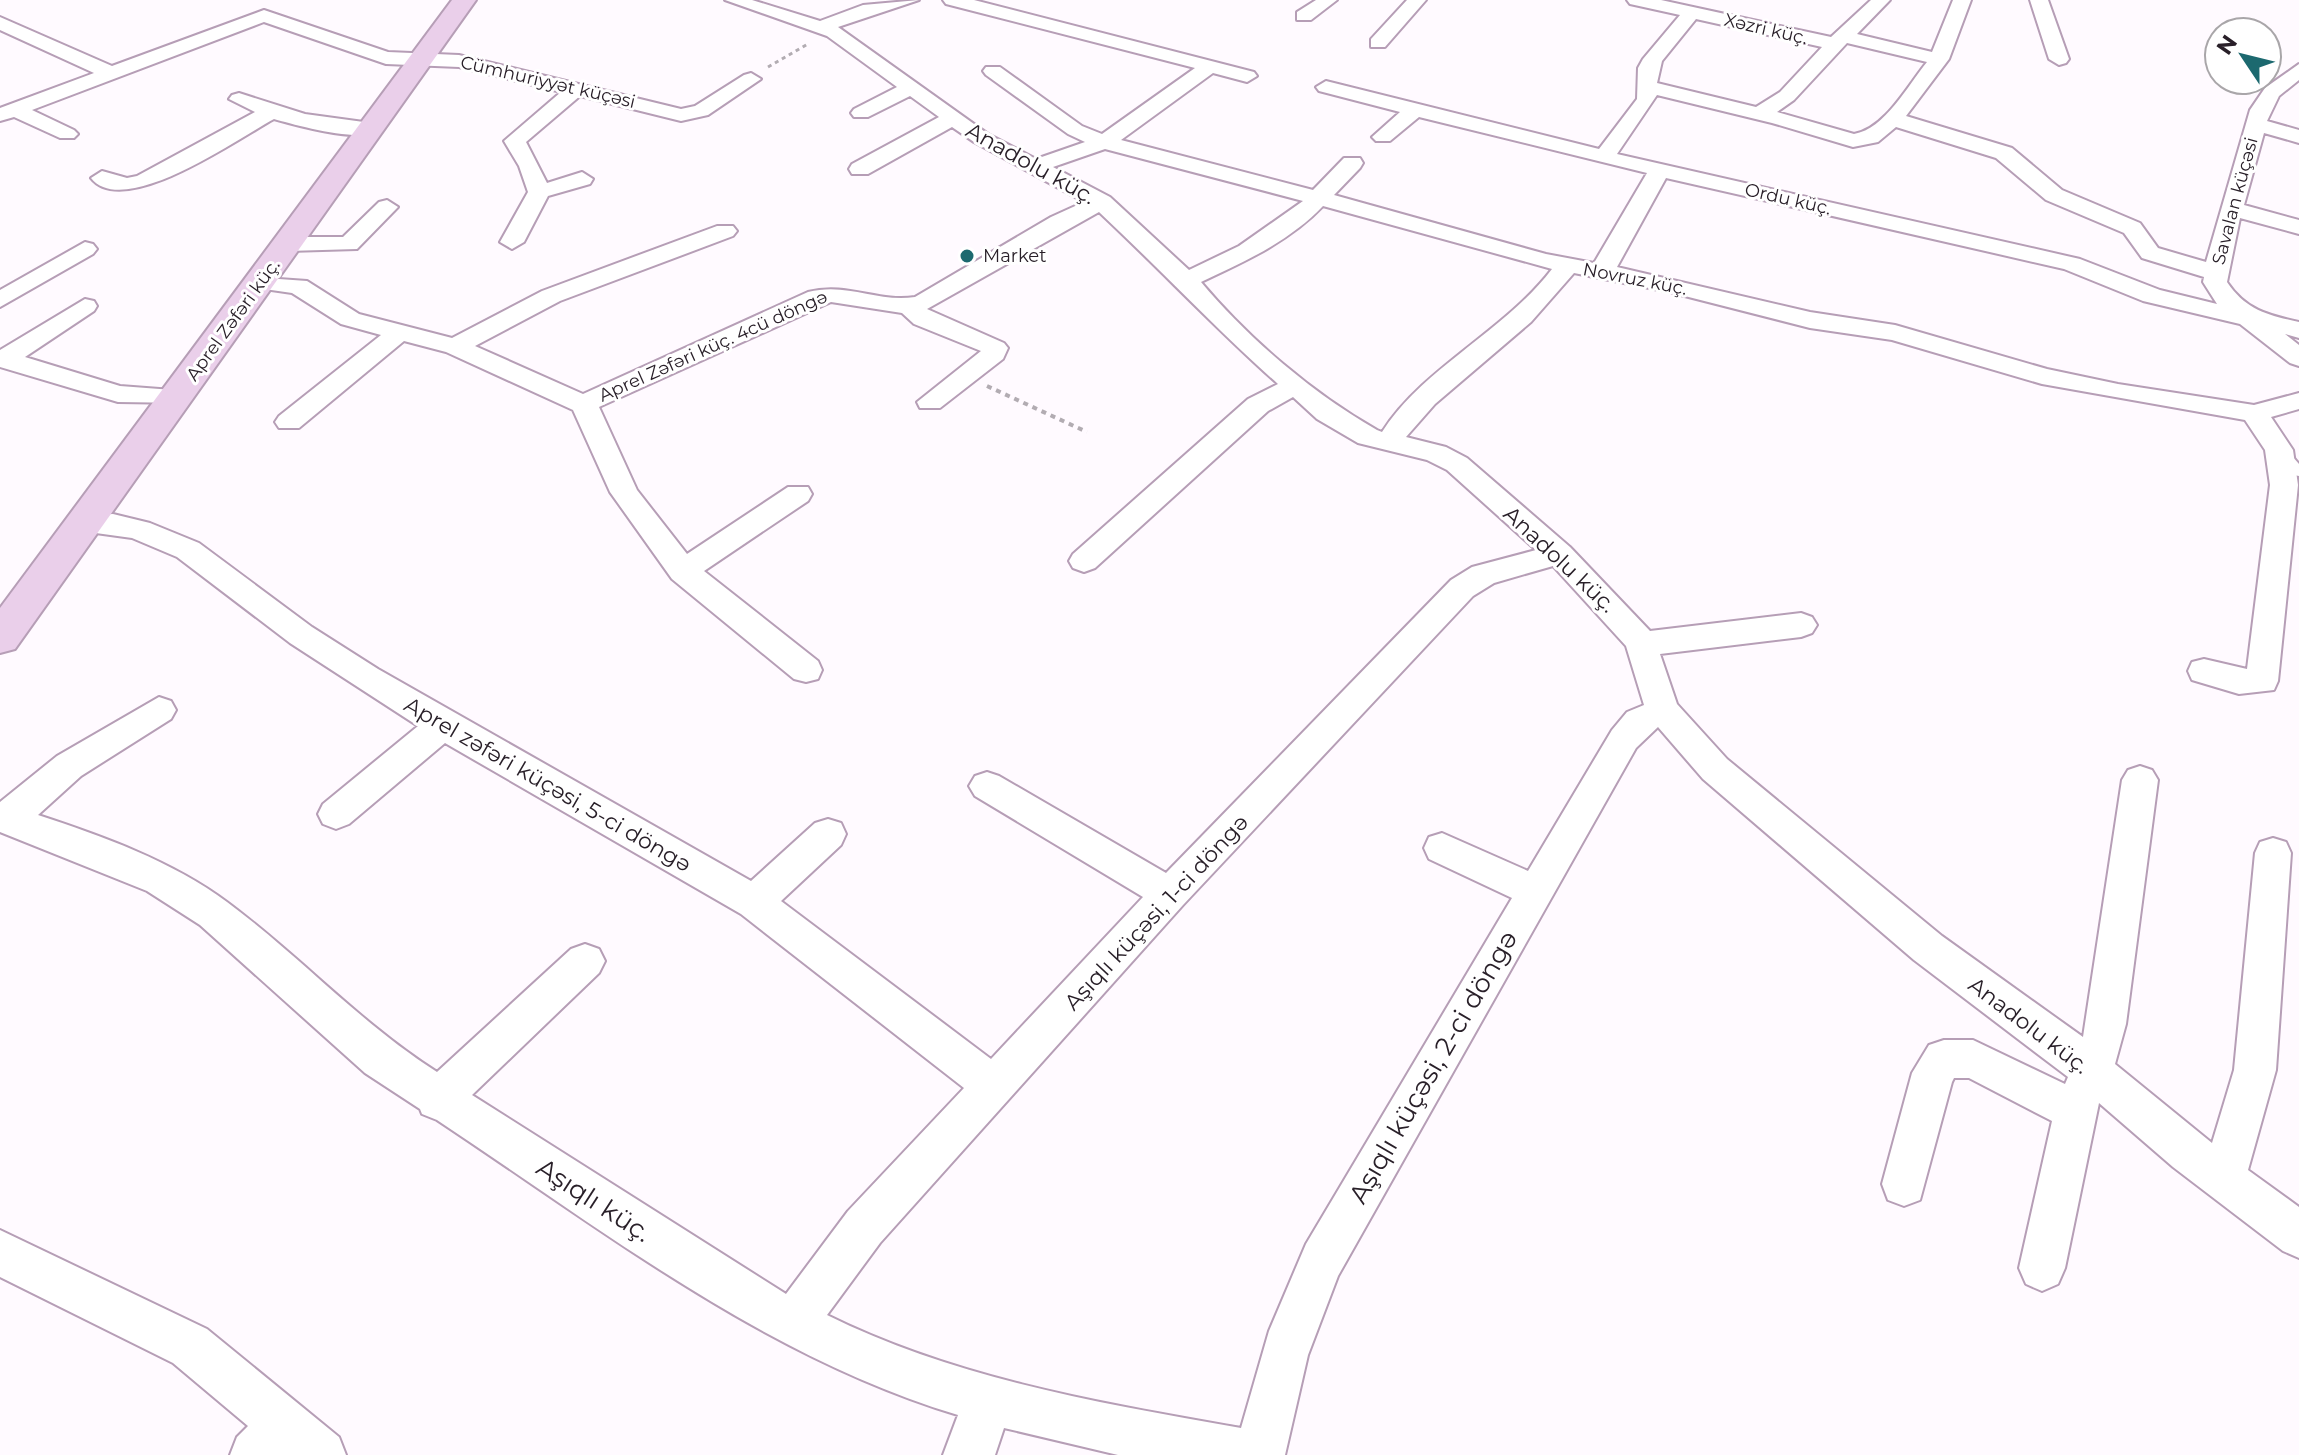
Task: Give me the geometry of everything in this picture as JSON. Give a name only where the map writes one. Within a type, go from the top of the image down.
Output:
[{"type":"street","name":"Aprel Zəfəri küç.","points":[[4,626],[177,397],[464,0]]},
{"type":"street","name":"Anadolu küç.","points":[[734,0],[829,30],[953,118],[1102,202],[1186,280],[1217,317],[1294,386],[1343,424],[1389,442],[1436,453],[1457,464],[1559,554],[1629,625],[1642,644],[1651,683],[1663,711],[1715,769],[1928,948],[2029,1020],[2299,1235]]},
{"type":"street","points":[[829,30],[863,10],[910,0]]},
{"type":"street","points":[[952,0],[1247,76]]},
{"type":"street","points":[[1304,16],[1328,0]]},
{"type":"street","points":[[1378,43],[1417,0]]},
{"type":"street","name":"Xəzri küç.","points":[[1636,0],[1939,59]]},
{"type":"street","points":[[1759,114],[1787,96],[1881,0]]},
{"type":"street","points":[[1647,87],[1853,141],[1871,138],[1893,119],[1939,59],[1962,0]]},
{"type":"street","points":[[2039,0],[2059,59]]},
{"type":"street","name":"Cümhuriyyət küçəsi","points":[[237,5],[386,58],[459,61],[681,115],[701,111],[751,79]]},
{"type":"street","points":[[1604,157],[1647,99],[1653,59],[1692,12]]},
{"type":"street","points":[[7,112],[264,16]]},
{"type":"street","points":[[0,23],[111,73]]},
{"type":"street","points":[[1036,166],[1104,142],[1210,66]]},
{"type":"street","name":"Savalan küçəsi","points":[[2299,70],[2266,100],[2255,124],[2215,273],[2218,291],[2299,358]]},
{"type":"street","name":"Novruz küç.","points":[[993,71],[1075,130],[1104,142],[1260,185],[1320,197],[1567,266],[1669,285],[1810,320],[1895,333],[2042,376],[2210,409],[2254,413],[2299,401]]},
{"type":"street","name":"Ordu küç.","points":[[1326,87],[1604,157],[2072,264],[2152,296],[2299,330]]},
{"type":"street","points":[[539,192],[530,166],[515,141],[578,88]]},
{"type":"street","points":[[861,113],[910,88]]},
{"type":"street","points":[[239,99],[271,112],[337,128],[371,129]]},
{"type":"street","points":[[1383,137],[1416,109]]},
{"type":"street","points":[[7,112],[67,134]]},
{"type":"street","points":[[102,178],[126,185],[143,182],[271,112]]},
{"type":"street","points":[[860,169],[953,118]]},
{"type":"street","points":[[1893,119],[2004,153],[2054,195],[2132,228],[2150,253],[2215,273]]},
{"type":"street","points":[[2255,124],[2299,137]]},
{"type":"street","points":[[1186,280],[1247,251],[1302,215],[1352,163]]},
{"type":"street","points":[[1603,273],[1609,255],[1660,170]]},
{"type":"street","points":[[512,242],[539,192],[582,179]]},
{"type":"street","points":[[930,402],[994,354],[995,348],[923,319],[910,307],[938,296],[1059,222],[1102,202]]},
{"type":"street","points":[[288,244],[349,244],[387,207]]},
{"type":"street","points":[[2231,209],[2299,227]]},
{"type":"street","points":[[455,347],[551,296],[725,231]]},
{"type":"street","points":[[0,300],[85,249]]},
{"type":"street","points":[[1389,442],[1416,404],[1538,301],[1567,266]]},
{"type":"street","name":"Aprel Zəfəri küç. 4cü döngə","points":[[260,282],[298,286],[350,319],[455,347],[583,404],[593,416],[611,468],[625,493],[683,571],[727,613],[806,670]]},
{"type":"street","name":"Aprel Zəfəri küç. 4cü döngə","points":[[583,404],[817,297],[835,292],[850,293],[891,306],[910,307]]},
{"type":"street","points":[[2,359],[85,306]]},
{"type":"street","points":[[289,422],[400,332]]},
{"type":"street","points":[[2,359],[118,394],[177,397]]},
{"type":"street","points":[[1084,561],[1258,405],[1294,386]]},
{"type":"street","points":[[2204,671],[2239,682],[2262,681],[2289,461],[2254,413]]},
{"type":"street","points":[[683,571],[798,494]]},
{"type":"street","name":"Aprel zəfəri küçəsi, 5-ci döngə","points":[[84,523],[113,524],[140,530],[188,550],[301,635],[443,725],[754,902],[994,1086]]},
{"type":"street","name":"Aşıqlı küçəsi, 1-ci döngə","points":[[794,1324],[830,1269],[864,1227],[1170,894],[1462,588],[1483,575],[1559,554]]},
{"type":"street","points":[[1642,644],[1801,625]]},
{"type":"street","points":[[4,818],[69,766],[159,710]]},
{"type":"street","name":"Aşıqlı küçəsi, 2-ci döngə","points":[[1260,1455],[1274,1383],[1299,1308],[1322,1260],[1624,739],[1639,721],[1663,711]]},
{"type":"street","points":[[336,814],[443,725]]},
{"type":"street","points":[[2042,1268],[2075,1111],[2092,1073],[2106,1024],[2140,780]]},
{"type":"street","points":[[987,786],[1170,894]]},
{"type":"street","name":"Aşıqlı küç.","points":[[4,818],[160,880],[213,913],[380,1059],[437,1100],[748,1299],[794,1324],[907,1374],[987,1399],[1083,1425],[1250,1455]]},
{"type":"street","points":[[754,902],[828,834]]},
{"type":"street","points":[[1442,848],[1534,891]]},
{"type":"street","points":[[2224,1177],[2255,1070],[2273,853]]},
{"type":"street","points":[[437,1100],[585,961]]},
{"type":"street","points":[[1904,1184],[1933,1073],[1944,1059],[1973,1059],[2075,1111]]},
{"type":"street","points":[[0,1253],[190,1346],[269,1439],[321,1455]]},
{"type":"street","points":[[968,1455],[977,1439],[987,1399]]},
{"type":"path","points":[[751,79],[829,30]]},
{"type":"path","points":[[965,376],[1087,432]]},
{"type":"place","name":"Market","points":[[967,256]]}]
